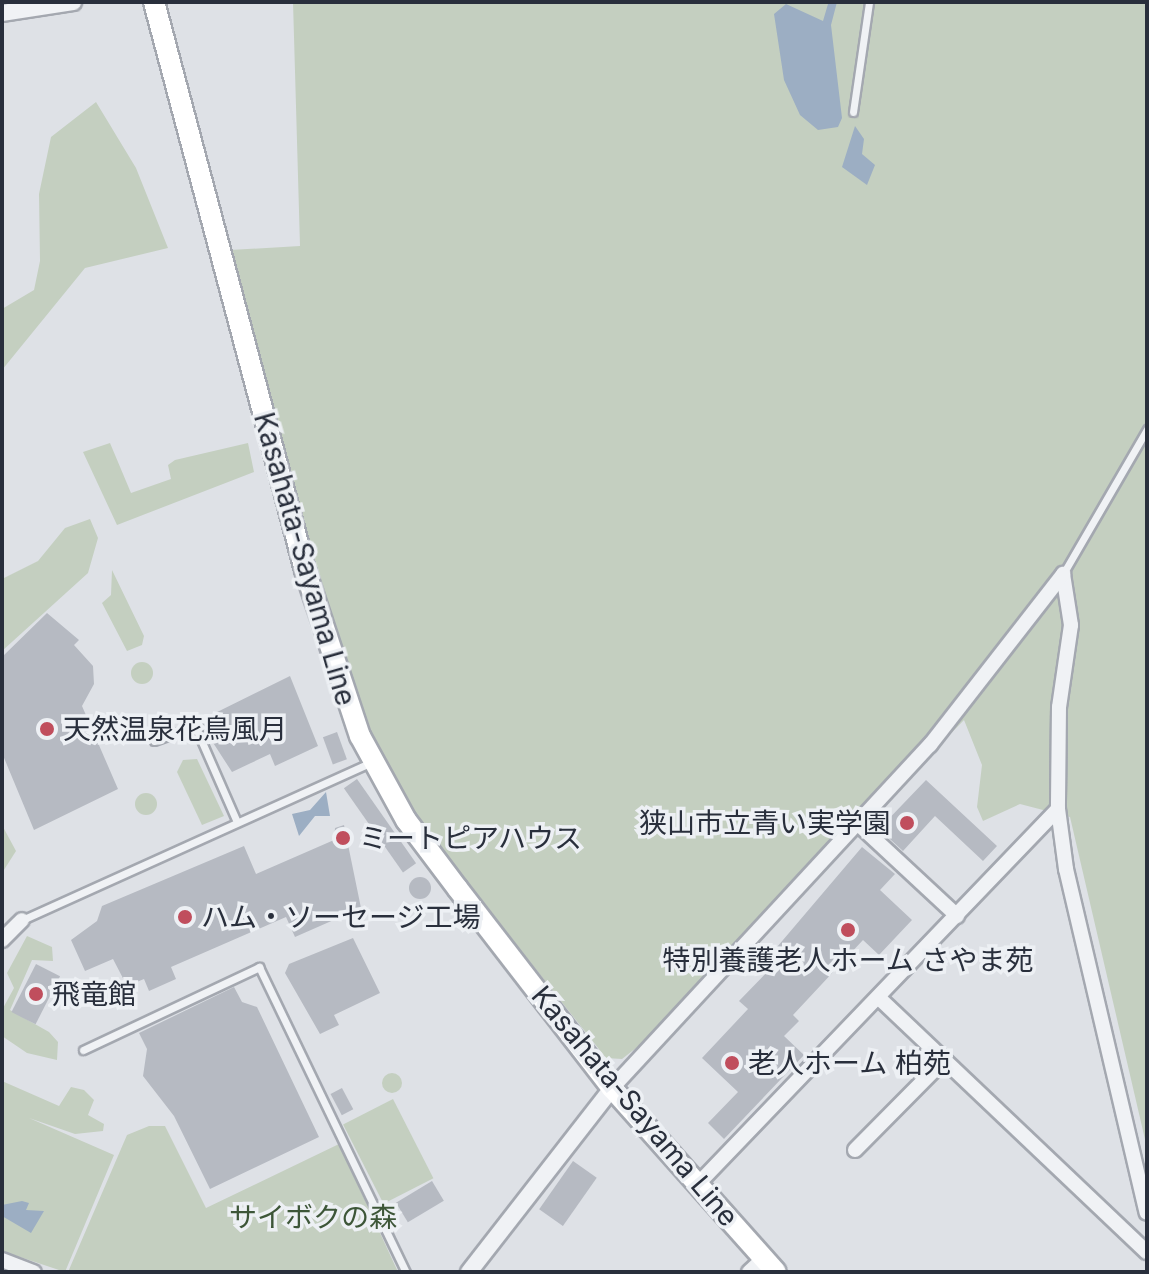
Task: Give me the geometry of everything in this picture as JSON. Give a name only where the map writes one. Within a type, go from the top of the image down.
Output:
[{"type":"main road","name":"Kasahata-Sayama Line","points":[[154,2],[322,630],[372,762],[423,844],[612,1088],[697,1185],[763,1268]]},
{"type":"street","points":[[2,13],[73,2]]},
{"type":"street","points":[[1063,574],[1071,625],[1059,707],[1058,809],[1147,1213]]},
{"type":"street","points":[[469,1272],[612,1088],[930,745],[1063,574]]},
{"type":"street","points":[[697,1185],[1058,809]]},
{"type":"street","points":[[856,822],[957,916]]},
{"type":"street","points":[[2,940],[22,920]]},
{"type":"street","points":[[879,998],[1147,1252]]},
{"type":"street","points":[[855,1150],[944,1060]]},
{"type":"street","points":[[2,1260],[34,1272]]},
{"type":"lane","points":[[853,112],[869,2]]},
{"type":"lane","points":[[1063,574],[1147,429]]},
{"type":"lane","points":[[154,741],[195,726],[237,822]]},
{"type":"lane","points":[[22,920],[372,762]]},
{"type":"lane","points":[[83,1050],[259,967],[406,1272]]},
{"type":"green space","points":[[293,2],[1147,2],[1147,1148],[1070,817],[1020,804],[983,821],[977,807],[982,765],[964,720],[883,803],[840,831],[659,1030],[622,1059],[606,1058],[427,832],[380,759],[341,671],[230,250],[300,246]]},
{"type":"green space","points":[[96,102],[136,168],[168,248],[85,268],[2,370],[2,309],[34,290],[40,261],[39,194],[51,137]]},
{"type":"green space","points":[[110,443],[131,493],[171,479],[168,465],[175,460],[248,443],[254,472],[117,525],[83,452]]},
{"type":"green space","points":[[90,519],[98,538],[88,573],[2,651],[2,579],[38,561],[65,528]]},
{"type":"green space","points":[[112,570],[144,636],[142,645],[127,651],[102,603],[111,595]]},
{"type":"green space","points":[[142,662],[150,665],[153,673],[150,681],[142,684],[134,681],[131,673],[134,665]]},
{"type":"green space","points":[[197,759],[224,816],[202,825],[177,772],[183,760]]},
{"type":"green space","points":[[146,793],[154,796],[157,804],[154,812],[146,815],[138,812],[135,804],[138,796]]},
{"type":"green space","points":[[2,825],[16,851],[2,873]]},
{"type":"green space","points":[[27,936],[52,947],[53,961],[32,960],[10,1010],[49,1032],[58,1042],[57,1060],[27,1053],[2,1036],[2,1010],[14,988],[7,973]]},
{"type":"green space","points":[[392,1073],[399,1076],[402,1083],[399,1090],[392,1093],[385,1090],[382,1083],[385,1076]]},
{"type":"green space","points":[[2,1081],[59,1106],[71,1087],[84,1090],[94,1100],[88,1115],[104,1124],[103,1131],[75,1134],[29,1118],[114,1155],[65,1272],[2,1251]]},
{"type":"green space","points":[[393,1099],[433,1178],[384,1204],[343,1124]]},
{"type":"green space","name":"サイボクの森","points":[[149,1126],[165,1126],[206,1208],[339,1144],[398,1272],[68,1272],[127,1135]]},
{"type":"water","points":[[837,2],[831,25],[842,118],[838,127],[818,130],[800,115],[784,80],[774,14],[786,4],[823,21],[828,4]]},
{"type":"water","points":[[855,126],[864,139],[862,154],[875,165],[867,185],[842,167]]},
{"type":"water","points":[[326,792],[330,816],[315,816],[299,836],[292,814],[310,810]]},
{"type":"water","points":[[22,1201],[29,1203],[26,1210],[44,1211],[31,1233],[2,1216],[2,1205]]},
{"type":"building","name":"天然温泉花鳥風月","points":[[47,613],[79,640],[74,645],[93,666],[94,684],[82,706],[118,789],[34,830],[2,753],[2,657]]},
{"type":"building","points":[[290,676],[318,746],[275,766],[270,754],[232,772],[199,721]]},
{"type":"building","points":[[337,732],[347,759],[333,764],[323,737]]},
{"type":"building","points":[[357,779],[416,863],[403,873],[344,788]]},
{"type":"building","name":"狭山市立青い実学園","points":[[926,780],[997,846],[983,861],[935,816],[903,851],[879,829]]},
{"type":"building","name":"ハム・ソーセージ工場","points":[[344,825],[361,908],[295,937],[286,917],[171,967],[176,979],[149,991],[144,979],[127,986],[113,959],[85,971],[71,940],[97,921],[102,906],[244,846],[256,874],[334,840],[335,828]]},
{"type":"building","points":[[862,847],[895,874],[880,890],[912,920],[879,955],[863,940],[793,1015],[799,1021],[784,1036],[804,1055],[724,1139],[708,1123],[738,1092],[702,1058],[748,1009],[739,1001],[773,966],[766,960]]},
{"type":"building","points":[[420,877],[428,880],[431,888],[428,896],[420,899],[412,896],[409,888],[412,880]]},
{"type":"building","points":[[353,938],[380,993],[334,1015],[339,1025],[320,1034],[285,973],[289,964]]},
{"type":"building","name":"飛竜館","points":[[36,964],[60,976],[36,1024],[11,1012]]},
{"type":"building","points":[[234,987],[242,1002],[257,1007],[319,1137],[210,1189],[174,1116],[143,1076],[147,1049],[139,1033]]},
{"type":"building","points":[[342,1088],[353,1109],[342,1115],[331,1094]]},
{"type":"building","points":[[573,1161],[597,1178],[563,1226],[539,1209]]},
{"type":"building","points":[[432,1181],[444,1201],[408,1222],[396,1203]]},
{"type":"place","name":"天然温泉花鳥風月","points":[[47,729]]},
{"type":"place","name":"狭山市立青い実学園","points":[[907,823]]},
{"type":"place","name":"ミートピアハウス","points":[[343,838]]},
{"type":"place","name":"ハム・ソーセージ工場","points":[[185,917]]},
{"type":"place","name":"特別養護老人ホーム さやま苑","points":[[848,930]]},
{"type":"place","name":"飛竜館","points":[[36,994]]},
{"type":"place","name":"老人ホーム 柏苑","points":[[732,1063]]}]
